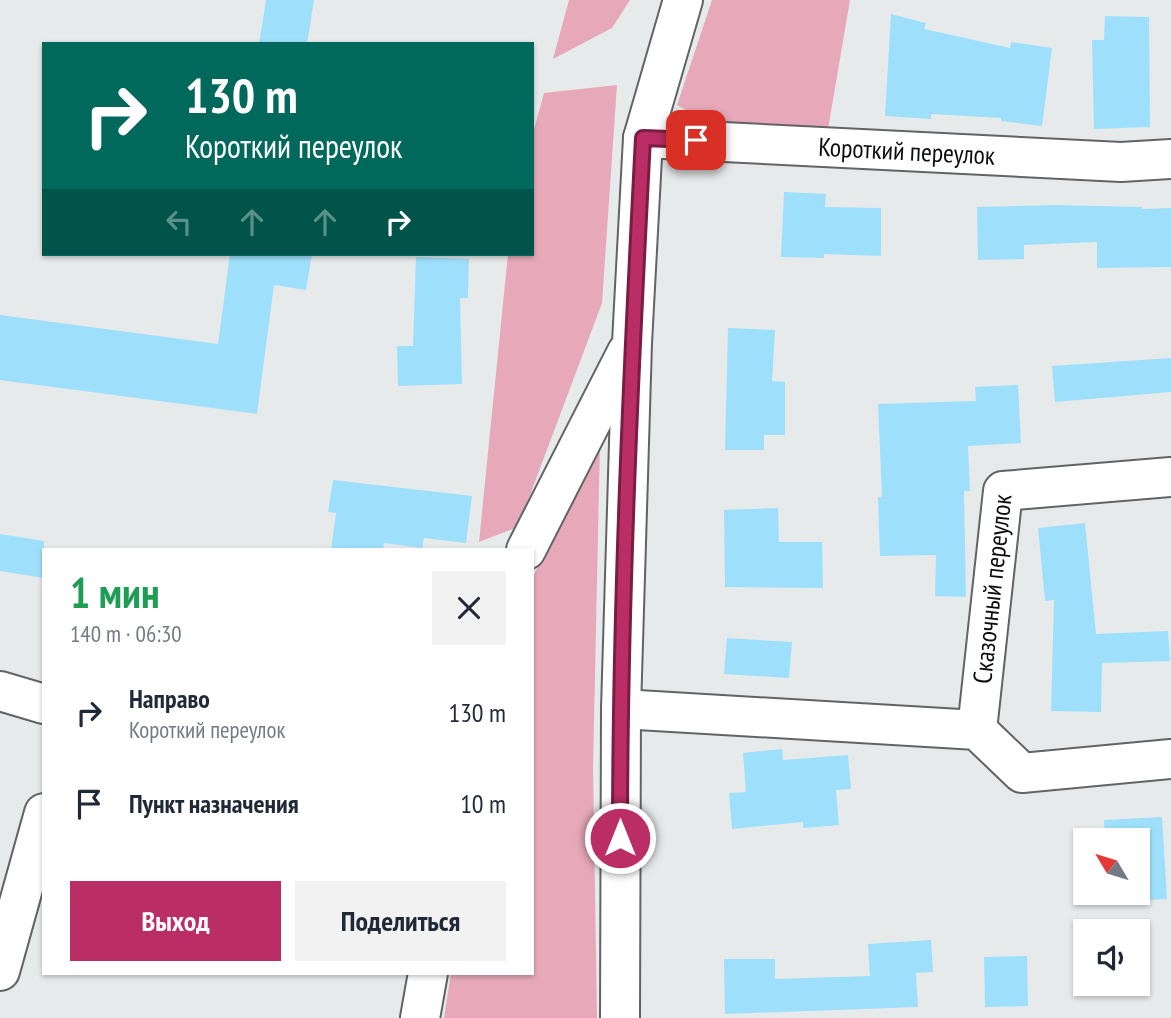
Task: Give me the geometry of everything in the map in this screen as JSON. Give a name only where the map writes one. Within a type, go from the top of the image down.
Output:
[{"type":"street","points":[[620,1018],[621,709],[632,343],[643,138],[683,0]]},
{"type":"street","name":"Короткий переулок","points":[[643,138],[1108,161],[1171,159]]},
{"type":"street","points":[[527,548],[632,343]]},
{"type":"street","name":"Сказочный переулок","points":[[977,730],[1003,491],[1171,477]]},
{"type":"street","points":[[0,691],[42,703]]},
{"type":"street","points":[[621,709],[977,730],[1022,773],[1171,759]]},
{"type":"street","points":[[0,971],[42,820]]},
{"type":"street","points":[[420,1018],[428,975]]},
{"type":"shaded area","points":[[569,0],[630,0],[612,28],[553,59]]},
{"type":"shaded area","points":[[712,0],[850,0],[827,135],[719,128],[677,105]]},
{"type":"shaded area","points":[[617,85],[602,303],[518,527],[479,542],[508,256],[534,256],[534,130],[544,93]]},
{"type":"shaded area","points":[[600,442],[593,768],[597,1018],[444,1018],[451,975],[534,975],[534,575]]},
{"type":"building","points":[[266,0],[314,0],[307,42],[259,42]]},
{"type":"building","points":[[891,14],[926,23],[924,29],[1010,48],[1011,42],[1052,48],[1042,126],[1001,121],[1001,118],[931,114],[931,119],[885,116]]},
{"type":"building","points":[[1105,16],[1149,17],[1150,127],[1094,129],[1092,40],[1104,40]]},
{"type":"building","points":[[784,192],[826,194],[825,207],[881,208],[881,256],[824,254],[824,258],[781,257]]},
{"type":"building","points":[[1055,205],[1171,208],[1171,267],[1097,268],[1097,242],[1024,245],[1024,259],[978,260],[977,207]]},
{"type":"building","points":[[230,256],[312,256],[306,290],[274,285],[257,414],[0,380],[0,315],[218,344]]},
{"type":"building","points":[[416,257],[469,259],[468,298],[460,298],[462,384],[398,386],[397,346],[413,346]]},
{"type":"building","points":[[728,328],[775,330],[772,381],[785,382],[785,435],[764,435],[764,450],[725,450]]},
{"type":"building","points":[[1171,358],[1171,392],[1055,402],[1052,366]]},
{"type":"building","points":[[1018,385],[1021,443],[968,446],[970,491],[964,491],[966,597],[935,596],[936,555],[880,556],[878,497],[882,497],[878,404],[976,401],[975,387]]},
{"type":"building","points":[[333,480],[472,496],[466,543],[424,538],[422,548],[384,543],[383,548],[331,548],[336,513],[328,512]]},
{"type":"building","points":[[778,508],[779,542],[822,542],[823,588],[725,587],[724,510]]},
{"type":"building","points":[[1085,523],[1096,634],[1168,631],[1170,661],[1102,663],[1101,712],[1051,711],[1054,600],[1045,601],[1038,528]]},
{"type":"building","points":[[0,534],[44,541],[42,578],[0,571]]},
{"type":"building","points":[[727,638],[792,642],[789,678],[724,674]]},
{"type":"building","points":[[782,749],[783,760],[848,755],[851,789],[836,790],[839,825],[803,828],[803,822],[732,829],[729,793],[746,792],[743,753]]},
{"type":"building","points":[[1162,817],[1167,899],[1150,900],[1150,828],[1104,828],[1104,820]]},
{"type":"building","points":[[931,940],[933,972],[916,973],[918,1007],[725,1014],[724,959],[775,959],[775,979],[870,976],[868,944]]},
{"type":"building","points":[[1027,956],[1028,1006],[985,1007],[984,957]]},
{"type":"route","points":[[620,838],[631,369],[643,138],[696,140]]}]
